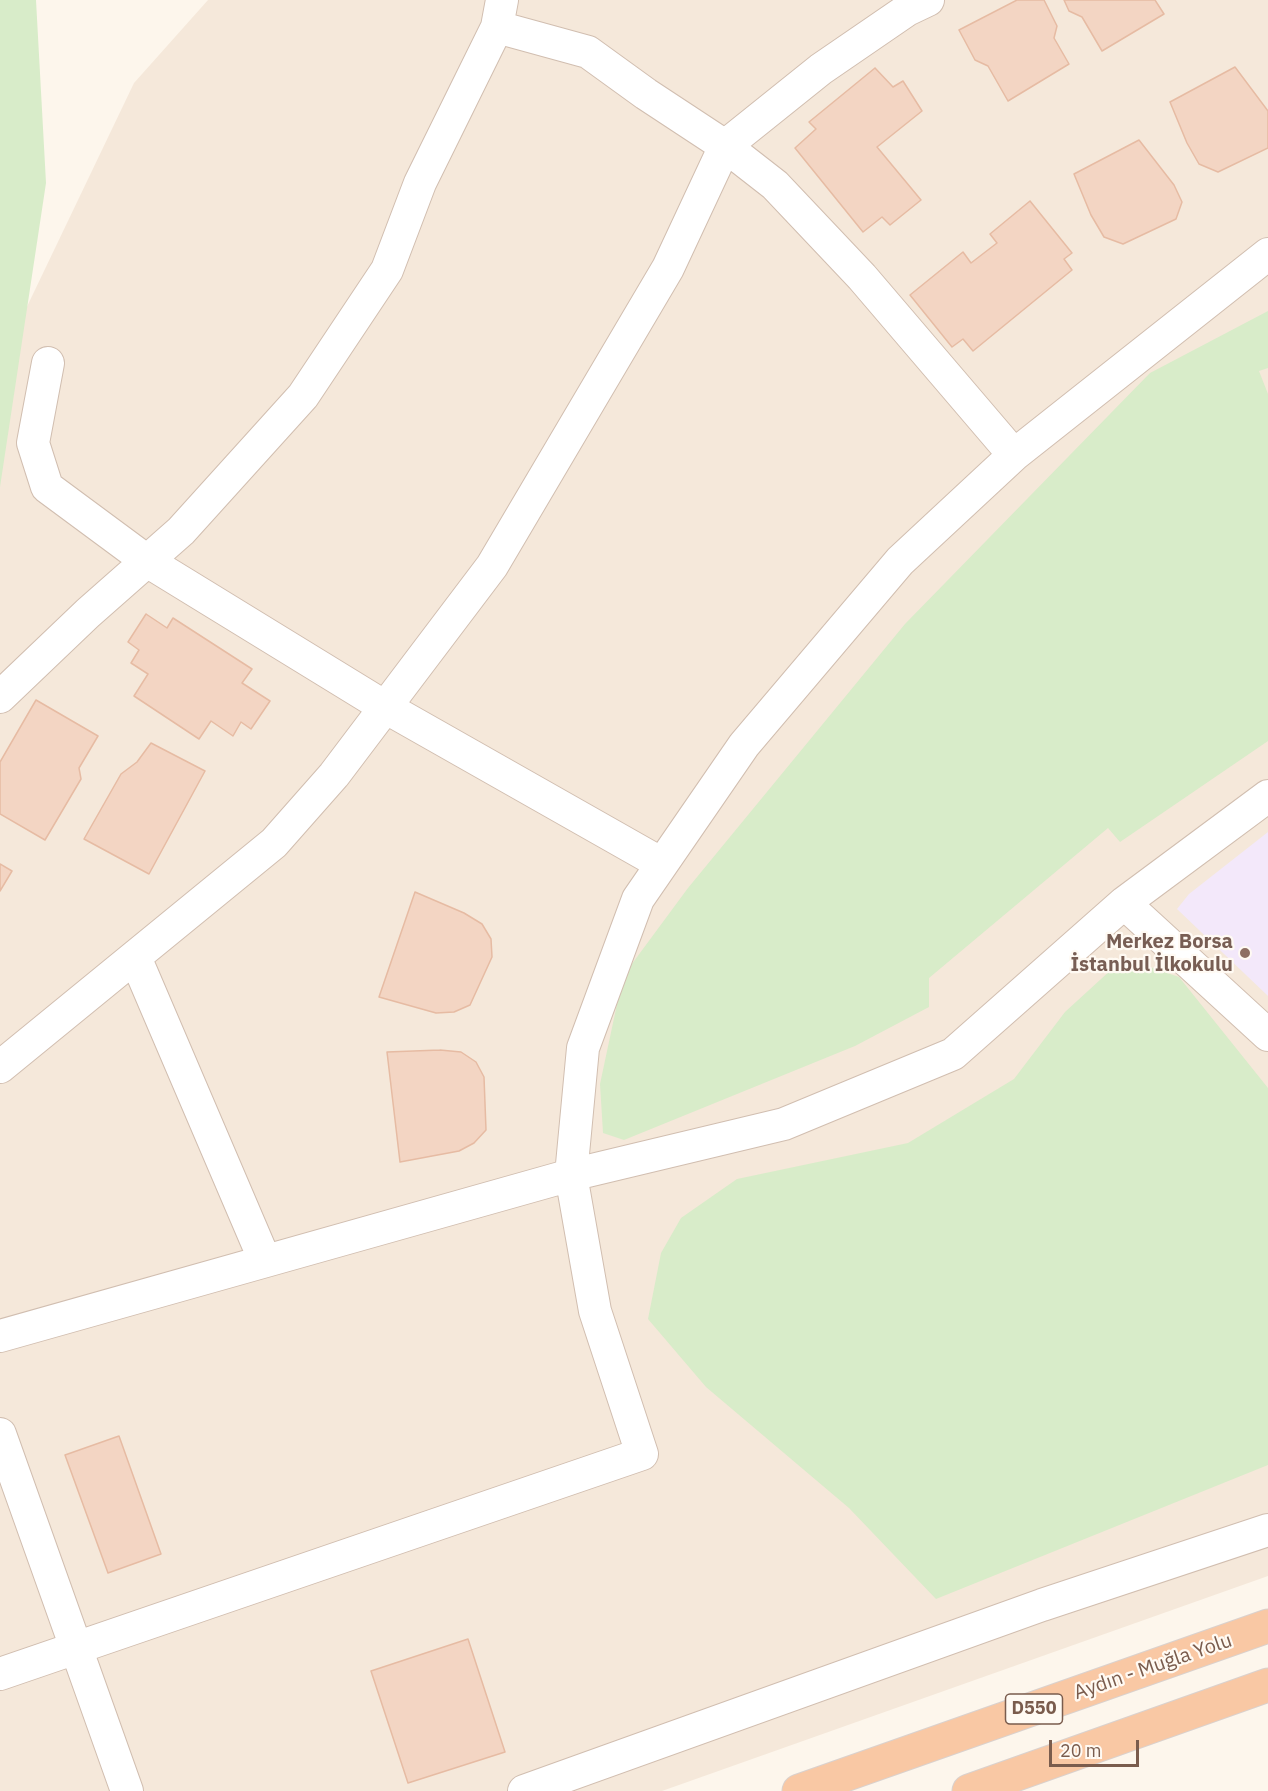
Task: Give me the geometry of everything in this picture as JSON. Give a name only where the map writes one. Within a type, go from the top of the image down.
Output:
[{"type":"highway","name":"Aydın - Muğla Yolu","points":[[799,1791],[1268,1626]]},
{"type":"highway","points":[[969,1791],[1268,1685]]},
{"type":"street","points":[[0,1067],[274,843],[334,775],[492,566],[668,268],[725,146],[821,69],[907,10],[928,0]]},
{"type":"street","points":[[0,697],[181,531],[303,396],[387,270],[420,183],[499,14],[588,52],[646,94],[725,146],[775,185],[861,277],[1014,455]]},
{"type":"street","points":[[0,1674],[642,1454],[595,1311],[571,1175],[583,1048],[638,899],[744,745],[900,561],[1014,455],[1268,254]]},
{"type":"street","points":[[48,363],[33,443],[47,487],[147,561],[385,707],[662,864]]},
{"type":"street","points":[[0,1336],[571,1175],[784,1124],[953,1054],[1124,903],[1268,796]]},
{"type":"street","points":[[1124,903],[1268,1035]]},
{"type":"street","points":[[135,957],[265,1261]]},
{"type":"street","points":[[0,1434],[127,1791]]},
{"type":"street","points":[[524,1791],[1042,1605],[1268,1530]]},
{"type":"shaded area","points":[[208,0],[1268,0],[1268,1576],[662,1791],[0,1791],[0,363],[134,83]]},
{"type":"shaded area","name":"Merkez Borsa İstanbul İlkokulu","points":[[1268,832],[1268,996],[1177,909],[1189,894]]},
{"type":"green space","points":[[0,0],[36,0],[46,183],[0,487]]},
{"type":"green space","points":[[1268,311],[1268,368],[1259,371],[1268,394],[1268,741],[1120,842],[1108,828],[929,978],[929,1007],[855,1046],[624,1140],[603,1133],[600,1084],[623,976],[688,888],[905,624],[1150,373]]},
{"type":"green space","points":[[1124,958],[1179,977],[1268,1088],[1268,1465],[936,1599],[849,1508],[706,1387],[648,1319],[661,1253],[681,1218],[737,1179],[908,1143],[1014,1079],[1065,1012]]},
{"type":"building","points":[[1017,0],[1044,0],[1057,26],[1054,38],[1069,64],[1008,101],[988,66],[975,60],[959,30]]},
{"type":"building","points":[[1064,0],[1155,0],[1164,14],[1102,51],[1082,17],[1069,11]]},
{"type":"building","points":[[1235,67],[1268,111],[1268,148],[1218,172],[1199,164],[1187,143],[1170,102]]},
{"type":"building","points":[[875,68],[893,87],[903,81],[922,111],[877,147],[921,200],[890,225],[882,217],[863,232],[795,148],[816,129],[809,122]]},
{"type":"building","points":[[1139,140],[1174,185],[1182,202],[1176,219],[1123,244],[1104,237],[1091,215],[1074,174]]},
{"type":"building","points":[[1030,201],[1072,253],[1064,259],[1072,270],[973,351],[963,339],[952,347],[910,295],[963,252],[971,263],[997,243],[990,234]]},
{"type":"building","points":[[146,614],[167,628],[173,618],[252,669],[242,683],[270,701],[251,729],[241,722],[233,736],[211,721],[199,739],[134,696],[148,674],[131,663],[139,650],[128,642]]},
{"type":"building","points":[[36,700],[98,736],[79,768],[81,779],[45,840],[0,814],[0,762]]},
{"type":"building","points":[[151,743],[205,771],[149,874],[84,839],[121,774],[137,762]]},
{"type":"building","points":[[0,864],[12,871],[0,891]]},
{"type":"building","points":[[415,892],[464,913],[482,924],[491,939],[492,957],[470,1005],[454,1012],[436,1013],[379,997]]},
{"type":"building","points":[[440,1050],[461,1052],[476,1062],[484,1077],[486,1130],[474,1143],[459,1151],[400,1162],[387,1052]]},
{"type":"building","points":[[119,1436],[161,1554],[108,1573],[65,1455]]},
{"type":"building","points":[[468,1639],[505,1752],[408,1783],[371,1671]]},
{"type":"place","name":"Merkez Borsa İstanbul İlkokulu","points":[[1245,953]]}]
